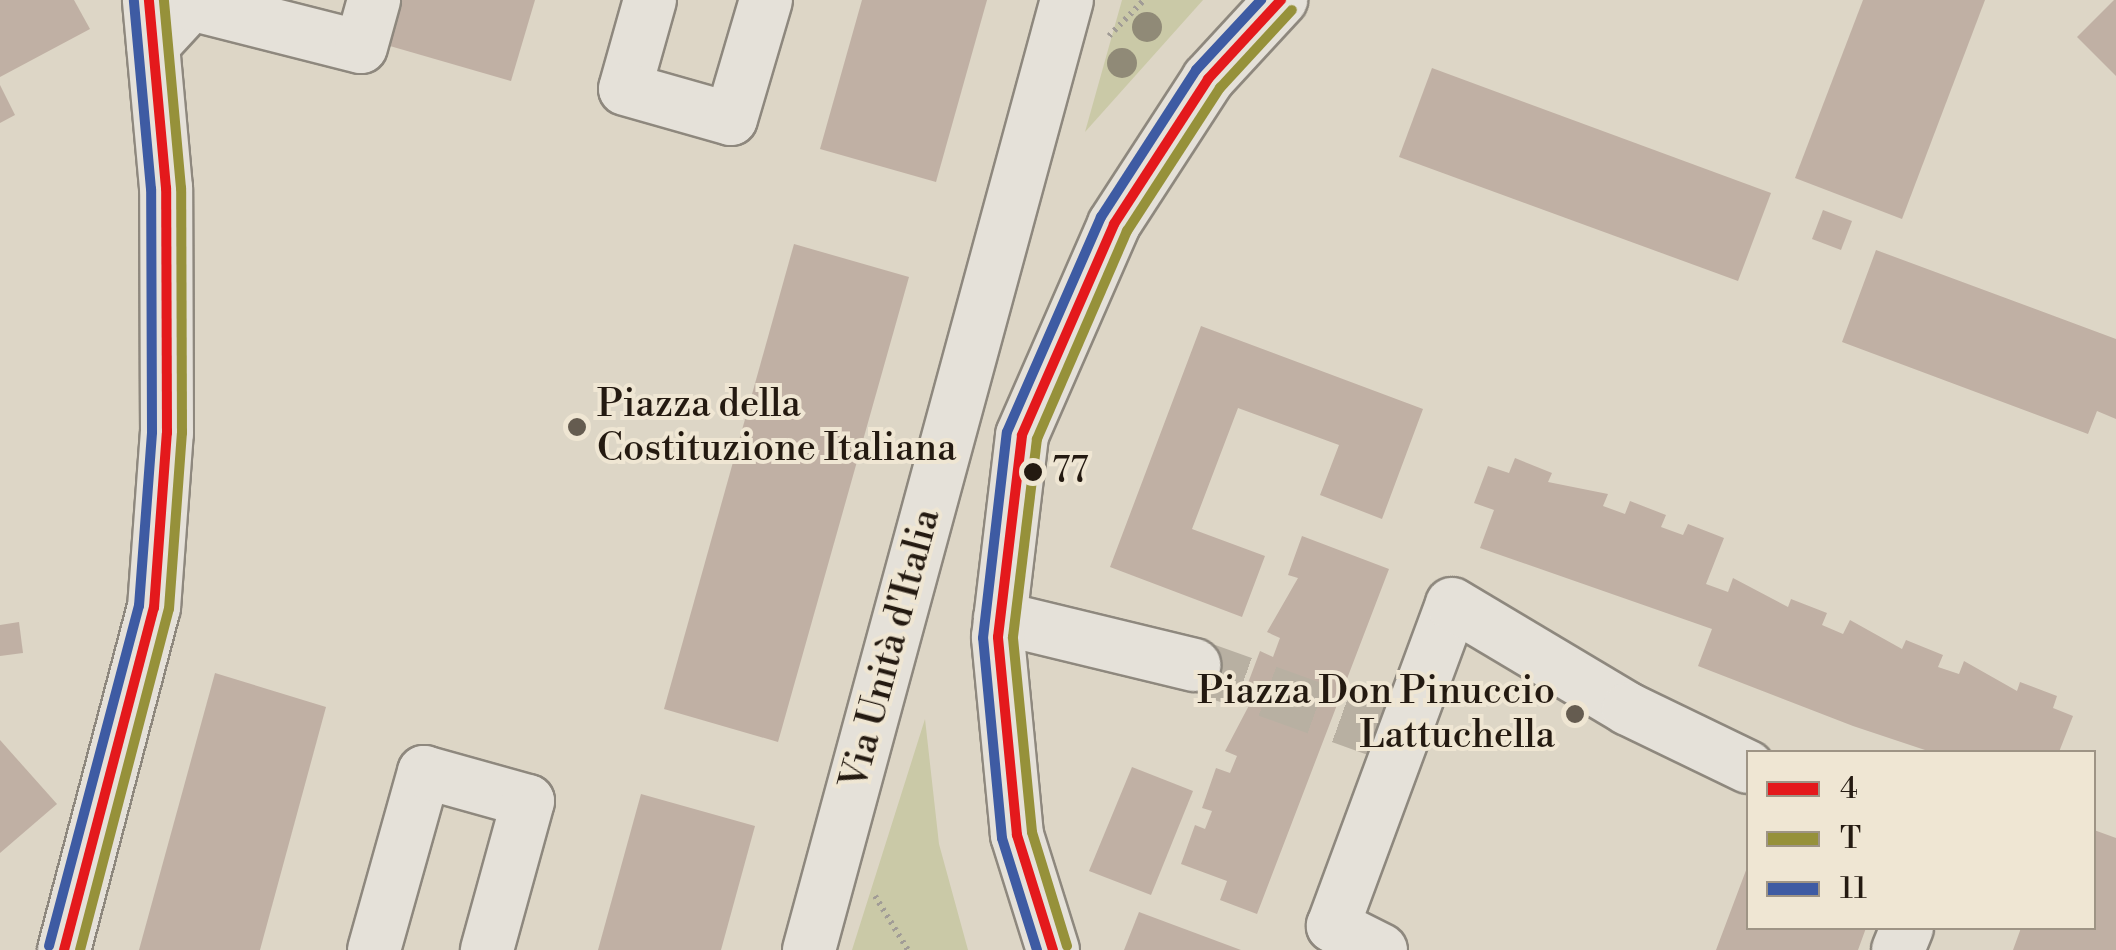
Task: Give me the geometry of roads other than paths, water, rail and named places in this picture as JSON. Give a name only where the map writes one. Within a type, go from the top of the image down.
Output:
[{"type":"street","points":[[268,0],[320,16],[324,0]]},
{"type":"street","points":[[64,950],[154,608],[167,433],[166,188],[151,22],[191,4],[360,47],[374,0]]},
{"type":"street","points":[[650,0],[625,89],[731,120],[766,0]]},
{"type":"street","name":"Via Unità d'Italia","points":[[808,950],[1067,0]]},
{"type":"street","points":[[1053,950],[1017,835],[1000,618],[1022,435],[1114,224],[1208,78],[1280,0]]},
{"type":"street","points":[[1381,950],[1333,926],[1452,604],[1628,710],[1746,765]]},
{"type":"street","points":[[1000,618],[1194,665]]},
{"type":"street","points":[[374,950],[424,772],[528,801],[487,950]]},
{"type":"tunnel","points":[[1194,665],[1401,739]]},
{"type":"place","name":"Piazza della Costituzione Italiana","points":[[577,427]]},
{"type":"place","name":"77","points":[[1033,472]]},
{"type":"place","name":"Piazza Don Pinuccio Lattuchella","points":[[1575,714]]}]
